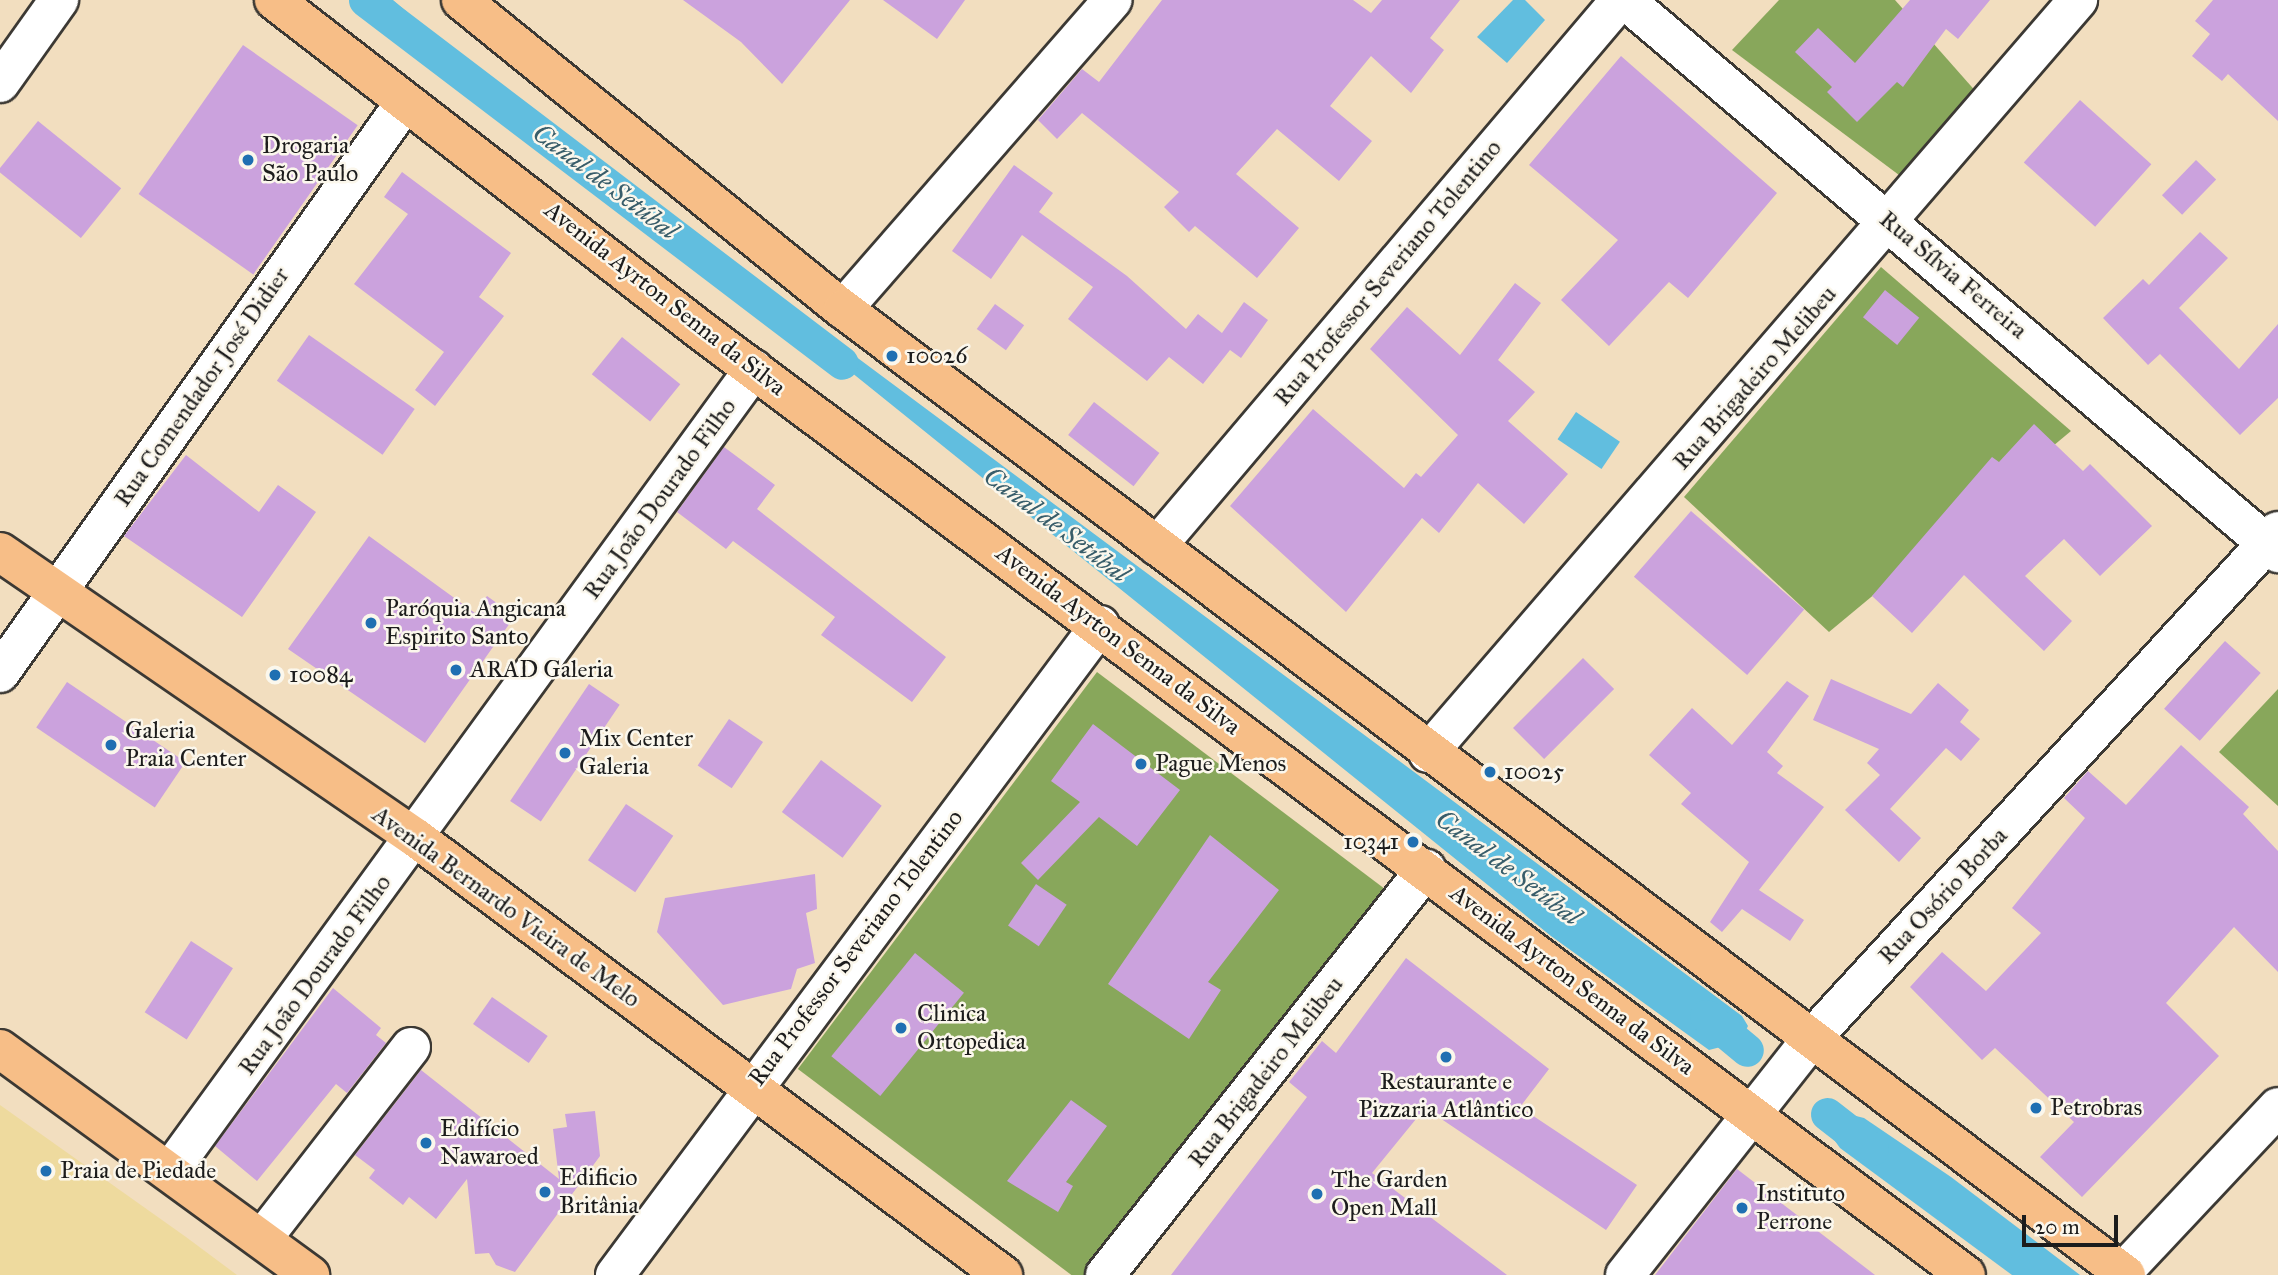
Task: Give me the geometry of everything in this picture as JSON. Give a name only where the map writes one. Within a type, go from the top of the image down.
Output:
[{"type":"main road","name":"Avenida Ayrton Senna da Silva","points":[[274,0],[754,369],[1100,625],[1966,1275]]},
{"type":"main road","points":[[480,6],[843,309],[1428,753],[1813,1037],[2124,1274]]},
{"type":"main road","name":"Avenida Bernardo Vieira de Melo","points":[[0,552],[416,838],[1003,1275]]},
{"type":"main road","points":[[0,1048],[310,1275]]},
{"type":"street","points":[[0,83],[59,0]]},
{"type":"street","points":[[843,309],[1113,0]]},
{"type":"street","name":"Rua Sílvia Ferreira","points":[[1622,0],[2274,542]]},
{"type":"street","name":"Rua Professor Severiano Tolentino","points":[[1157,546],[1622,0]]},
{"type":"street","name":"Rua Brigadeiro Melibeu","points":[[1428,753],[1891,221],[2078,0]]},
{"type":"street","name":"Rua Comendador José Didier","points":[[0,673],[405,102]]},
{"type":"street","name":"Rua João Dourado Filho","points":[[170,1171],[416,838],[754,369]]},
{"type":"street","name":"Rua Osório Borba","points":[[1625,1275],[1813,1037],[2274,542]]},
{"type":"street","name":"Rua Professor Severiano Tolentino","points":[[615,1275],[751,1086],[1100,625]]},
{"type":"street","name":"Rua Brigadeiro Melibeu","points":[[1105,1275],[1426,869]]},
{"type":"street","points":[[262,1239],[411,1048]]},
{"type":"street","points":[[2124,1274],[2278,1107]]},
{"type":"green space","points":[[1779,0],[1895,0],[1978,94],[1903,178],[1732,50]]},
{"type":"green space","points":[[1881,267],[2071,431],[1829,632],[1684,497]]},
{"type":"green space","points":[[1097,672],[1391,893],[1103,1275],[1071,1275],[798,1069]]},
{"type":"green space","points":[[2278,689],[2278,806],[2219,752]]},
{"type":"sand","name":"Praia de Piedade","points":[[0,1105],[186,1237],[237,1275],[0,1275]]},
{"type":"water","points":[[373,0],[393,0],[499,91],[1742,1016],[1748,1026],[1740,1042],[1709,1050],[1551,936],[805,335]]},
{"type":"water","points":[[1513,0],[1525,0],[1545,20],[1507,63],[1477,37]]},
{"type":"water","points":[[1576,412],[1620,442],[1601,469],[1558,439]]},
{"type":"water","points":[[1844,1113],[1864,1118],[1951,1177],[2080,1275],[2012,1275],[1840,1148],[1830,1134]]},
{"type":"building","points":[[683,0],[850,0],[782,84],[741,42]]},
{"type":"building","points":[[883,0],[965,0],[937,39]]},
{"type":"building","points":[[1162,0],[1353,0],[1371,13],[1382,0],[1460,0],[1430,38],[1444,50],[1411,93],[1371,56],[1330,106],[1372,141],[1339,181],[1277,129],[1236,174],[1299,228],[1257,278],[1195,226],[1189,232],[1164,207],[1179,192],[1082,113],[1057,139],[1038,120],[1082,69],[1099,82]]},
{"type":"building","points":[[1910,0],[1990,0],[1958,39],[1946,29],[1903,87],[1897,82],[1857,122],[1827,92],[1832,87],[1795,52],[1818,28],[1855,63]]},
{"type":"building","points":[[2213,0],[2278,0],[2278,121],[2228,74],[2222,81],[2192,56],[2210,34],[2195,21]]},
{"type":"building","name":"Drogaria São Paulo","points":[[243,45],[358,125],[253,274],[139,194]]},
{"type":"building","points":[[1621,56],[1777,193],[1688,298],[1669,282],[1609,346],[1561,300],[1618,240],[1529,165]]},
{"type":"building","points":[[2080,100],[2151,164],[2095,227],[2024,162]]},
{"type":"building","points":[[38,121],[121,188],[81,238],[0,173],[0,168]]},
{"type":"building","points":[[2196,160],[2216,179],[2182,215],[2162,195]]},
{"type":"building","points":[[1014,165],[1053,193],[1039,212],[1127,276],[1186,329],[1198,314],[1222,333],[1244,302],[1268,320],[1241,358],[1230,350],[1203,384],[1169,357],[1147,381],[1068,319],[1093,287],[1022,235],[991,279],[952,251]]},
{"type":"building","points":[[402,172],[511,253],[479,297],[504,316],[435,406],[415,390],[444,352],[354,284],[408,214],[384,197]]},
{"type":"building","points":[[2200,232],[2228,258],[2179,308],[2239,369],[2278,324],[2278,398],[2240,435],[2160,354],[2148,365],[2103,318],[2143,279],[2149,285]]},
{"type":"building","points":[[1515,283],[1541,303],[1498,360],[1535,392],[1508,421],[1568,474],[1524,524],[1478,483],[1439,533],[1422,518],[1346,612],[1230,506],[1313,409],[1404,488],[1416,473],[1421,477],[1458,435],[1370,349],[1407,307],[1460,355]]},
{"type":"building","points":[[1885,290],[1919,318],[1897,345],[1863,317]]},
{"type":"building","points":[[995,304],[1024,325],[1006,350],[977,329]]},
{"type":"building","points":[[309,335],[415,409],[383,455],[277,381]]},
{"type":"building","points":[[622,337],[680,384],[650,422],[592,374]]},
{"type":"building","points":[[1094,402],[1159,453],[1134,486],[1068,435]]},
{"type":"building","points":[[2034,424],[2083,471],[2090,464],[2152,526],[2100,576],[2064,539],[2025,576],[2072,621],[2044,651],[1964,575],[1912,633],[1872,596],[1992,457],[1999,462]]},
{"type":"building","points":[[724,447],[775,485],[757,509],[946,657],[912,702],[821,635],[835,617],[733,541],[726,549],[677,512]]},
{"type":"building","points":[[186,455],[259,512],[278,485],[316,512],[242,617],[124,536]]},
{"type":"building","points":[[1691,511],[1804,609],[1747,675],[1634,577]]},
{"type":"building","name":"Paróquia Angicana Espirito Santo","points":[[369,536],[475,613],[487,596],[515,616],[425,743],[288,649]]},
{"type":"building","points":[[2225,641],[2261,673],[2200,741],[2164,709]]},
{"type":"building","points":[[1583,658],[1614,689],[1544,759],[1513,728]]},
{"type":"building","points":[[1831,679],[1911,714],[1938,683],[1969,710],[1960,722],[1980,739],[1961,761],[1946,748],[1890,809],[1921,838],[1899,862],[1845,810],[1880,775],[1867,763],[1879,749],[1813,720]]},
{"type":"building","points":[[1787,681],[1809,696],[1767,752],[1783,766],[1777,773],[1824,807],[1759,890],[1804,920],[1790,941],[1742,909],[1722,932],[1710,922],[1749,862],[1681,804],[1691,793],[1649,755],[1692,708],[1732,745]]},
{"type":"building","name":"Galeria Praia Center","points":[[67,682],[186,762],[155,808],[36,728]]},
{"type":"building","name":"Mix Center Galeria","points":[[589,684],[620,705],[541,822],[510,801]]},
{"type":"building","points":[[729,719],[763,742],[732,788],[698,765]]},
{"type":"building","points":[[1093,724],[1180,790],[1137,846],[1099,817],[1038,880],[1021,863],[1080,802],[1051,781]]},
{"type":"building","points":[[2181,745],[2249,807],[2243,814],[2278,851],[2278,972],[2234,927],[2166,1003],[2219,1056],[2082,1197],[2040,1157],[2074,1122],[1995,1048],[1982,1060],[1910,987],[1942,952],[1986,991],[2041,933],[2012,908],[2085,818],[2064,798],[2088,771],[2126,805]]},
{"type":"building","points":[[821,760],[882,806],[843,858],[782,812]]},
{"type":"building","points":[[626,804],[673,836],[635,892],[588,860]]},
{"type":"building","points":[[1210,835],[1279,890],[1208,982],[1221,990],[1189,1039],[1108,984]]},
{"type":"building","points":[[815,874],[817,909],[806,913],[815,963],[797,969],[791,989],[723,1005],[657,932],[665,898]]},
{"type":"building","points":[[1036,884],[1067,905],[1039,946],[1008,925]]},
{"type":"building","points":[[191,941],[233,968],[187,1040],[145,1012]]},
{"type":"building","name":"Clinica Ortopedica","points":[[915,953],[964,993],[880,1096],[831,1056]]},
{"type":"building","points":[[1406,958],[1549,1069],[1520,1107],[1637,1185],[1606,1230],[1425,1108],[1372,1173],[1507,1275],[1171,1275],[1307,1097],[1289,1082],[1322,1041],[1336,1053]]},
{"type":"building","points":[[333,988],[381,1028],[376,1035],[386,1043],[347,1093],[336,1084],[257,1181],[215,1146]]},
{"type":"building","points":[[492,997],[548,1036],[529,1063],[473,1024]]},
{"type":"building","points":[[421,1070],[559,1179],[553,1129],[567,1127],[565,1114],[595,1111],[600,1156],[515,1272],[496,1265],[489,1253],[475,1254],[467,1179],[436,1219],[409,1197],[403,1205],[369,1178],[375,1170],[355,1155]]},
{"type":"building","points":[[1071,1100],[1107,1126],[1066,1182],[1073,1186],[1058,1212],[1007,1181]]},
{"type":"building","name":"Instituto Perrone","points":[[1737,1169],[1875,1275],[1655,1275]]},
{"type":"waterway","name":"Canal de Setúbal","points":[[365,0],[842,363]]},
{"type":"waterway","name":"Canal de Setúbal","points":[[1706,1016],[1747,1050]]},
{"type":"waterway","name":"Canal de Setúbal","points":[[1827,1114],[1872,1149]]},
{"type":"place","name":"Drogaria São Paulo","points":[[248,160]]},
{"type":"place","name":"10026","points":[[892,356]]},
{"type":"place","name":"Paróquia Angicana Espirito Santo","points":[[371,623]]},
{"type":"place","name":"ARAD Galeria","points":[[456,670]]},
{"type":"place","name":"10084","points":[[275,675]]},
{"type":"place","name":"Galeria Praia Center","points":[[111,745]]},
{"type":"place","name":"Mix Center Galeria","points":[[565,753]]},
{"type":"place","name":"Pague Menos","points":[[1141,764]]},
{"type":"place","name":"10025","points":[[1490,772]]},
{"type":"place","name":"10341","points":[[1413,842]]},
{"type":"place","name":"Clinica Ortopedica","points":[[901,1028]]},
{"type":"place","name":"Restaurante e Pizzaria Atlântico","points":[[1446,1057]]},
{"type":"place","name":"Petrobras","points":[[2036,1108]]},
{"type":"place","name":"Edifício Nawaroed","points":[[426,1143]]},
{"type":"place","name":"Praia de Piedade","points":[[46,1171]]},
{"type":"place","name":"Edificio Britânia","points":[[545,1192]]},
{"type":"place","name":"The Garden Open Mall","points":[[1317,1194]]},
{"type":"place","name":"Instituto Perrone","points":[[1742,1208]]}]
